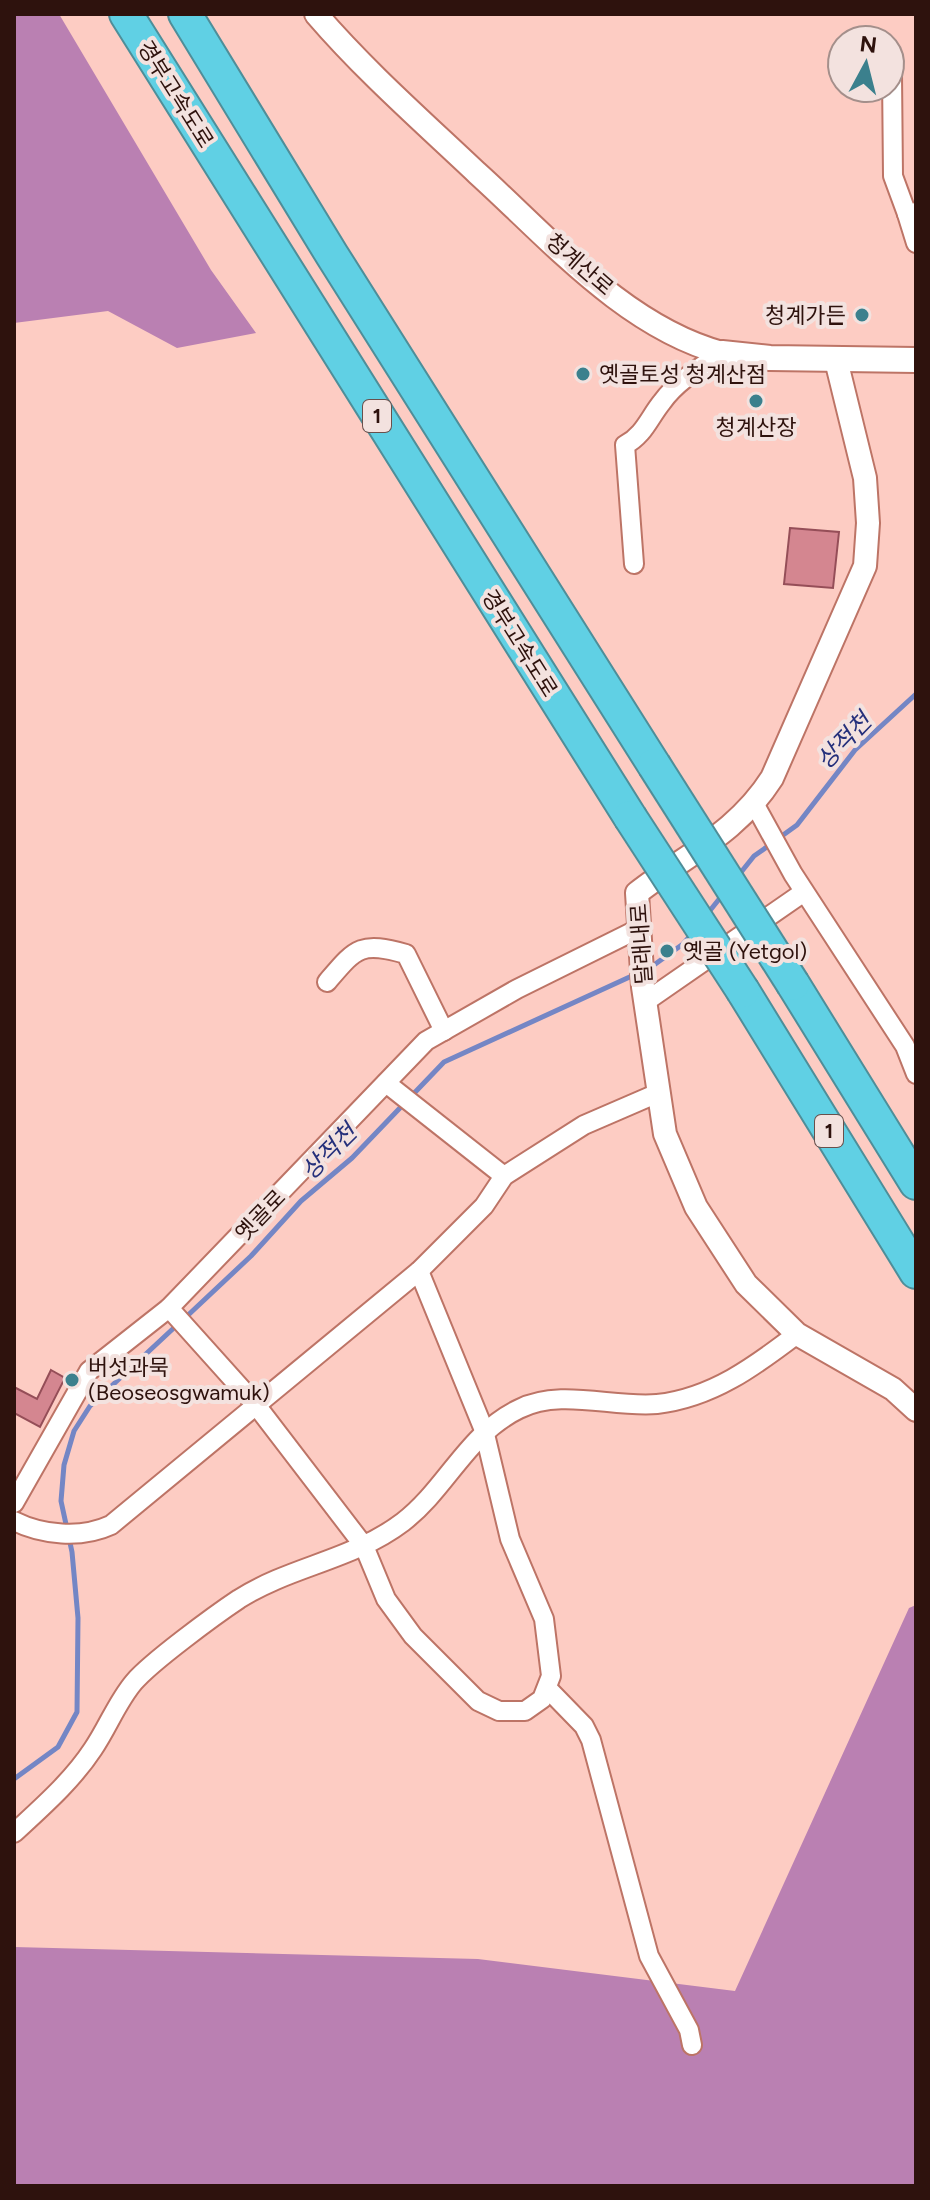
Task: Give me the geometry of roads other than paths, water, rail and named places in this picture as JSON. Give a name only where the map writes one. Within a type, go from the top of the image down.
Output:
[{"type":"highway","name":"경부고속도로","points":[[126,14],[630,817],[743,991],[916,1272]]},
{"type":"highway","name":"1","points":[[185,14],[332,255],[916,1183]]},
{"type":"main road","name":"청계산로","points":[[722,353],[836,360],[916,360]]},
{"type":"street","name":"청계산로","points":[[316,14],[355,59],[601,285],[675,335],[722,353]]},
{"type":"street","points":[[892,104],[893,176],[912,213],[916,243]]},
{"type":"street","points":[[634,564],[625,445],[640,437],[663,400],[678,385],[722,353]]},
{"type":"street","name":"달래내로","points":[[836,360],[865,478],[868,523],[865,566],[772,778],[755,805],[732,827],[637,893],[639,940],[665,1134],[696,1207],[746,1284],[797,1334],[893,1389],[916,1410]]},
{"type":"street","points":[[755,805],[804,892],[833,931],[905,1046],[916,1074]]},
{"type":"street","points":[[644,994],[804,892]]},
{"type":"street","name":"옛골로","points":[[14,1503],[89,1371],[169,1308],[392,1088],[426,1041],[517,989],[639,940]]},
{"type":"street","points":[[327,982],[352,951],[380,947],[406,954],[444,1031]]},
{"type":"street","points":[[392,1088],[504,1176]]},
{"type":"street","points":[[14,1521],[37,1532],[53,1533],[87,1532],[111,1525],[419,1271],[484,1206],[504,1176],[584,1125],[658,1093]]},
{"type":"street","points":[[169,1308],[256,1405],[364,1546],[386,1599],[432,1657],[478,1701],[499,1711],[525,1711],[542,1699],[548,1689],[551,1664],[544,1619],[510,1539],[484,1430],[419,1271]]},
{"type":"street","points":[[14,1833],[57,1793],[93,1751],[135,1680],[239,1599],[282,1576],[364,1546],[405,1520],[484,1430],[521,1408],[547,1399],[656,1404],[712,1390],[751,1369],[797,1334]]},
{"type":"street","points":[[548,1689],[584,1726],[591,1740],[649,1956],[686,2023],[692,2045]]},
{"type":"waterway","name":"상적천","points":[[779,838],[797,825],[855,750],[916,694]]},
{"type":"waterway","name":"상적천","points":[[738,876],[754,856],[771,844]]},
{"type":"waterway","name":"상적천","points":[[708,913],[724,893]]},
{"type":"waterway","name":"상적천","points":[[647,970],[692,934]]},
{"type":"waterway","name":"상적천","points":[[185,1318],[251,1256],[301,1201],[352,1158],[444,1062],[634,975]]},
{"type":"waterway","name":"상적천","points":[[14,1779],[58,1747],[77,1712],[78,1618],[72,1552],[61,1501],[64,1465],[74,1431],[90,1406],[177,1325]]},
{"type":"place","name":"청계가든","points":[[862,315]]},
{"type":"place","name":"옛골토성 청계산점","points":[[583,374]]},
{"type":"place","name":"청계산장","points":[[756,401]]},
{"type":"place","name":"옛골 (Yetgol)","points":[[667,951]]},
{"type":"place","name":"버섯과묵 (Beoseosgwamuk)","points":[[72,1380]]}]
